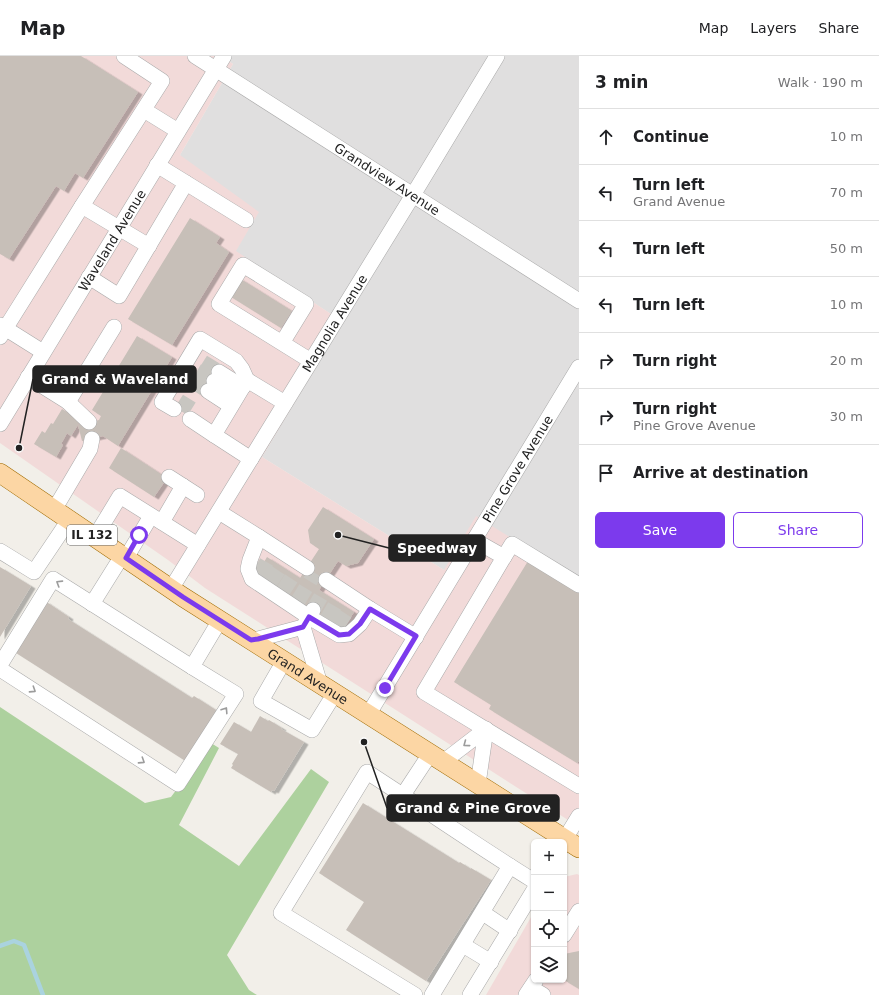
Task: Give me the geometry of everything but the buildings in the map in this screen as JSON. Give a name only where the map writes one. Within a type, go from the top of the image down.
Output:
[{"type":"main road","name":"Grand Avenue","points":[[0,474],[171,589],[569,843]]},
{"type":"street","points":[[43,352],[2,331],[162,81],[124,56]]},
{"type":"street","name":"Grandview Avenue","points":[[195,56],[579,301]]},
{"type":"street","name":"Waveland Avenue","points":[[0,424],[224,56]]},
{"type":"street","name":"Magnolia Avenue","points":[[171,589],[497,56]]},
{"type":"street","points":[[144,110],[178,131]]},
{"type":"street","points":[[157,165],[246,220]]},
{"type":"street","points":[[89,277],[120,296],[186,183]]},
{"type":"street","points":[[82,206],[149,246]]},
{"type":"street","points":[[282,343],[306,304],[243,265],[219,304],[311,361]]},
{"type":"street","points":[[68,402],[114,326]]},
{"type":"street","points":[[173,401],[191,368],[200,338],[236,361],[242,369],[240,392],[217,430]]},
{"type":"street","name":"Pine Grove Avenue","points":[[368,715],[579,367]]},
{"type":"street","points":[[28,377],[68,402],[89,422]]},
{"type":"street","points":[[240,392],[213,381],[240,392],[285,404]]},
{"type":"street","points":[[193,415],[217,430],[251,458]]},
{"type":"street","points":[[0,551],[34,572],[90,449],[92,439]]},
{"type":"street","points":[[169,477],[197,495]]},
{"type":"street","points":[[92,604],[124,557],[183,486]]},
{"type":"street","points":[[95,537],[120,496],[198,545]]},
{"type":"street","points":[[219,512],[259,537],[278,557],[300,569]]},
{"type":"street","points":[[259,537],[248,569],[252,579],[263,582],[296,604],[308,618],[328,689],[312,730],[261,701],[284,661]]},
{"type":"street","points":[[474,540],[504,557]]},
{"type":"street","points":[[579,585],[512,544],[424,692],[579,786]]},
{"type":"street","points":[[0,665],[53,579],[236,694],[178,784],[0,669]]},
{"type":"street","points":[[326,585],[346,600],[370,609],[416,636]]},
{"type":"street","points":[[251,640],[265,637],[308,618],[330,625],[339,635],[349,634],[360,624],[370,609]]},
{"type":"street","points":[[192,667],[220,620]]},
{"type":"street","points":[[404,795],[436,758],[486,729]]},
{"type":"street","points":[[478,784],[486,729]]},
{"type":"street","points":[[415,995],[281,913],[367,772],[531,878]]},
{"type":"street","points":[[569,843],[579,816]]},
{"type":"street","points":[[432,995],[510,866]]},
{"type":"street","points":[[470,995],[531,895]]},
{"type":"street","points":[[567,930],[579,911]]},
{"type":"street","points":[[482,913],[510,930]]},
{"type":"street","points":[[463,945],[491,962]]},
{"type":"shaded area","points":[[0,56],[221,56],[233,64],[180,155],[259,212],[236,251],[343,322],[262,457],[444,570],[476,516],[579,580],[579,827],[205,588],[168,560],[0,443]]},
{"type":"shaded area","points":[[221,56],[579,56],[579,580],[444,570],[262,457],[343,322],[235,251],[180,155],[233,64]]},
{"type":"shaded area","points":[[577,874],[579,875],[579,995],[486,995],[531,917],[531,983],[567,983],[567,876]]},
{"type":"green space","points":[[0,707],[145,803],[171,797],[211,743],[219,748],[179,825],[239,866],[311,769],[329,782],[227,955],[249,990],[257,995],[0,995]]},
{"type":"waterway","points":[[0,946],[14,941],[24,945],[43,995]]},
{"type":"tunnel","points":[[203,362],[219,372]]},
{"type":"tunnel","points":[[197,371],[214,381]]},
{"type":"tunnel","points":[[192,381],[208,391]]},
{"type":"tunnel","points":[[179,401],[195,411]]},
{"type":"tunnel","points":[[259,575],[269,558]]},
{"type":"tunnel","points":[[270,583],[281,566]]},
{"type":"tunnel","points":[[298,601],[315,573]]},
{"type":"tunnel","points":[[283,591],[294,574]]},
{"type":"tunnel","points":[[313,610],[323,593]]},
{"type":"tunnel","points":[[327,619],[337,602]]},
{"type":"tunnel","points":[[337,626],[348,609]]},
{"type":"place","name":"Grand & Waveland","points":[[19,448]]},
{"type":"place","name":"Speedway","points":[[338,535]]},
{"type":"place","name":"Grand & Pine Grove","points":[[364,742]]},
{"type":"route","points":[[139,535],[126,558],[183,597],[251,640],[303,627],[309,617],[339,635],[349,634],[360,624],[370,609],[416,636],[385,688]]}]
